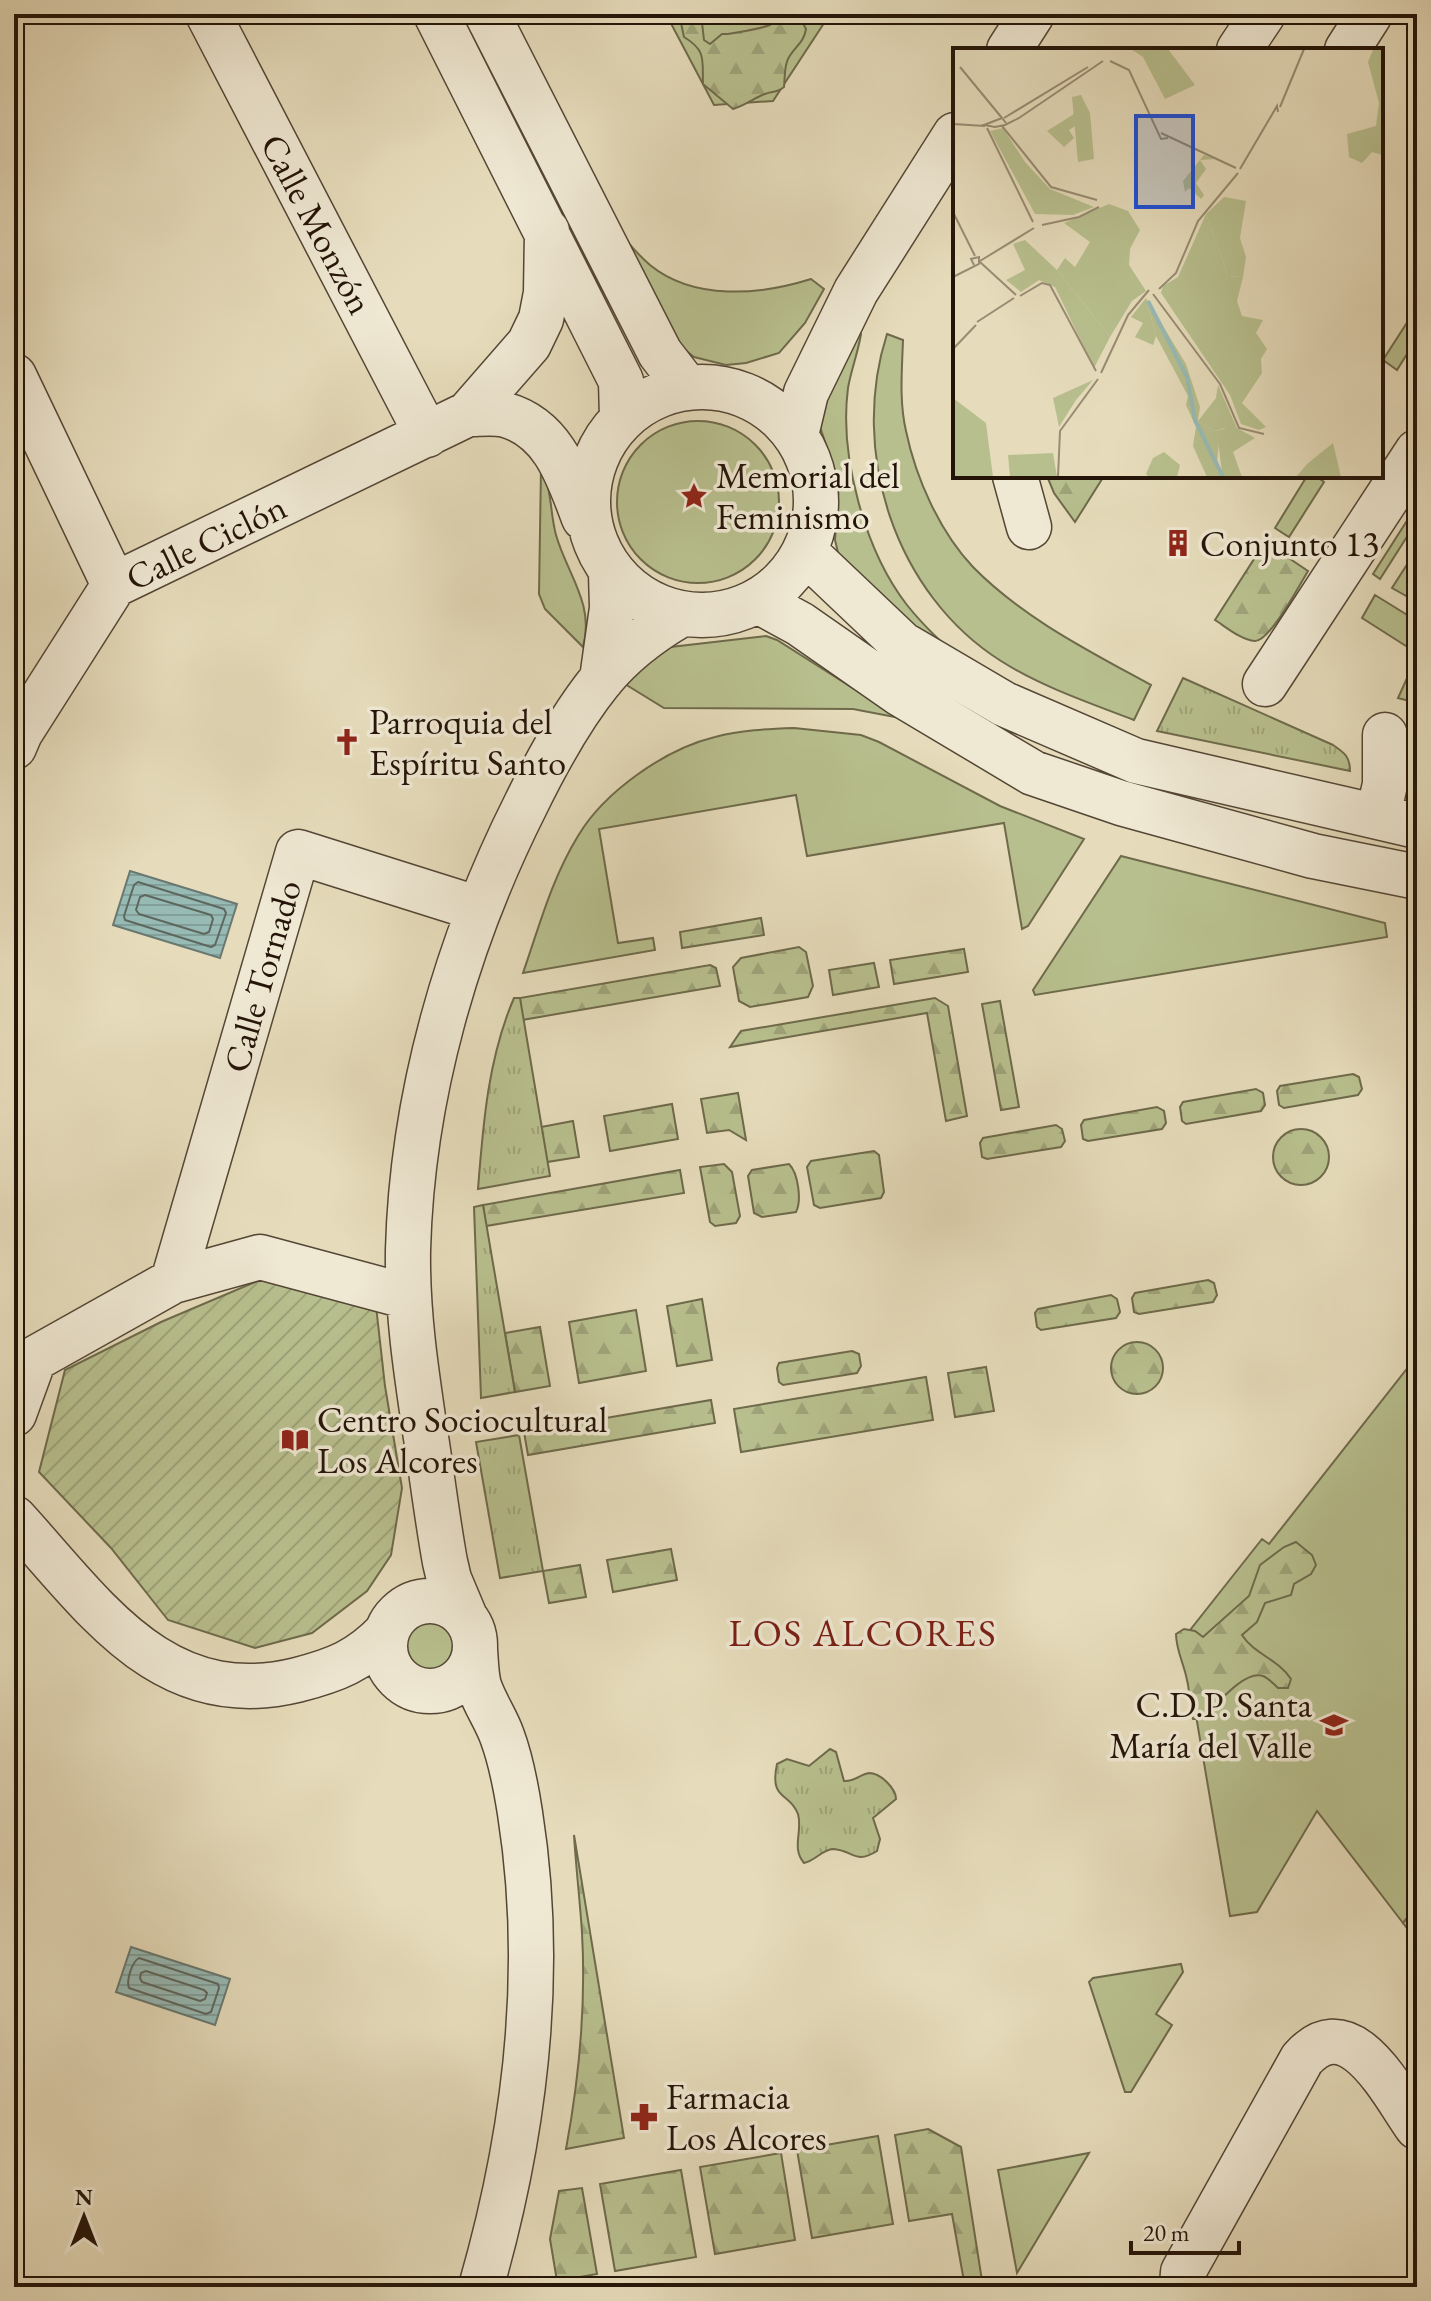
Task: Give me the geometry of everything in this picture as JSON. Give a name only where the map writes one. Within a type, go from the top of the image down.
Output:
[{"type":"street","name":"Calle Monzón","points":[[208,14],[427,435]]},
{"type":"street","points":[[436,14],[621,381],[622,418]]},
{"type":"street","points":[[468,414],[505,414],[536,429],[563,461],[602,556],[641,600],[680,615],[720,615],[758,601],[781,584],[805,552],[817,512],[813,472],[796,435],[767,407],[707,388],[660,353],[487,14]]},
{"type":"street","points":[[1010,48],[1032,14]]},
{"type":"street","points":[[1240,48],[1263,14]]},
{"type":"street","points":[[1348,48],[1370,14]]},
{"type":"street","points":[[796,435],[806,393],[856,291],[953,138]]},
{"type":"street","points":[[468,414],[529,344],[541,319],[546,293],[547,231]]},
{"type":"street","points":[[602,679],[612,608],[587,488],[598,450],[622,418],[642,403],[785,373],[856,291]]},
{"type":"street","points":[[14,376],[114,585]]},
{"type":"street","name":"Calle Ciclón","points":[[14,747],[114,585],[468,414]]},
{"type":"street","points":[[1265,684],[1417,452]]},
{"type":"street","points":[[1016,478],[1029,527]]},
{"type":"street","points":[[805,552],[902,644],[1004,704],[1136,761],[1398,821]]},
{"type":"street","points":[[758,601],[800,624],[899,693],[1033,773],[1121,803],[1298,852],[1417,877]]},
{"type":"street","points":[[481,2287],[514,2147],[530,1998],[531,1925],[527,1863],[504,1739],[479,1685],[470,1634],[449,1579],[433,1495],[409,1297],[410,1211],[416,1152],[452,988],[479,909],[534,787],[555,748],[602,679],[650,633],[680,615]]},
{"type":"street","points":[[1385,735],[1385,784],[1398,821]]},
{"type":"street","name":"Calle Tornado","points":[[173,1281],[298,852],[479,909]]},
{"type":"street","points":[[14,1414],[34,1359],[173,1281],[260,1257],[409,1297]]},
{"type":"street","points":[[14,1518],[98,1610],[131,1641],[168,1668],[206,1682],[242,1688],[281,1684],[323,1673],[348,1664],[368,1652],[411,1598],[427,1557],[433,1495]]},
{"type":"street","points":[[423,1691],[436,1691],[458,1681],[466,1673],[470,1634],[441,1602],[412,1604],[393,1622],[386,1658],[400,1680],[423,1691],[451,1703],[470,1718],[489,1741],[515,1791]]},
{"type":"street","points":[[1182,2287],[1183,2272],[1302,2059],[1319,2044],[1345,2043],[1358,2048],[1417,2127]]},
{"type":"green space","points":[[666,14],[724,14],[726,18],[734,14],[830,14],[773,101],[714,105]]},
{"type":"green space","points":[[674,14],[701,14],[704,40],[710,44],[722,34],[770,25],[774,14],[798,14],[806,29],[787,62],[784,87],[733,109],[703,84],[700,52],[684,37],[681,23]]},
{"type":"green space","points":[[594,198],[642,258],[667,277],[687,285],[728,292],[749,291],[811,279],[824,289],[805,323],[779,353],[746,363],[726,365],[694,357],[670,338]]},
{"type":"green space","points":[[1417,307],[1417,338],[1397,370],[1383,360]]},
{"type":"green space","points":[[853,319],[861,334],[848,388],[846,415],[858,502],[892,583],[930,631],[972,670],[928,644],[839,557],[835,540],[839,483],[820,427],[822,381]]},
{"type":"green space","points":[[887,334],[903,340],[902,397],[906,431],[923,486],[950,538],[973,567],[1013,602],[1058,632],[1151,685],[1134,720],[1049,687],[1001,661],[964,633],[933,598],[908,559],[890,517],[878,472],[874,425],[877,379]]},
{"type":"green space","points":[[698,421],[729,427],[755,445],[773,471],[779,502],[773,533],[755,559],[729,577],[698,583],[667,577],[641,559],[623,533],[617,502],[623,471],[641,445],[667,427]]},
{"type":"green space","points":[[541,468],[556,535],[583,603],[586,631],[583,647],[545,609],[539,594]]},
{"type":"green space","points":[[1048,478],[1103,478],[1075,522],[1054,493]]},
{"type":"green space","points":[[1306,478],[1319,478],[1324,482],[1289,537],[1275,528]]},
{"type":"green space","points":[[1417,505],[1417,521],[1380,579],[1373,574]]},
{"type":"green space","points":[[1265,542],[1308,571],[1276,623],[1255,641],[1239,636],[1215,620]]},
{"type":"green space","points":[[1417,549],[1417,602],[1392,588]]},
{"type":"green space","points":[[1375,595],[1417,621],[1417,653],[1362,618]]},
{"type":"green space","points":[[766,636],[900,718],[853,709],[664,708],[620,681],[662,648]]},
{"type":"green space","points":[[1417,656],[1417,703],[1398,698]]},
{"type":"green space","points":[[1183,678],[1333,745],[1346,756],[1350,771],[1157,731]]},
{"type":"green space","points":[[794,728],[861,735],[1000,806],[1084,839],[1028,926],[1022,929],[1004,823],[807,856],[796,795],[599,829],[618,943],[653,938],[655,950],[523,973],[547,903],[569,852],[603,804],[638,774],[696,743],[735,733]]},
{"type":"green space","points":[[1121,856],[1385,923],[1387,937],[1035,995],[1033,990]]},
{"type":"green space","points":[[761,918],[764,935],[682,948],[680,932]]},
{"type":"green space","points":[[799,947],[806,952],[813,986],[808,997],[750,1007],[739,1001],[733,967],[741,958]]},
{"type":"green space","points":[[964,949],[968,972],[894,984],[890,960]]},
{"type":"green space","points":[[874,963],[879,987],[833,995],[829,970]]},
{"type":"green space","points":[[710,965],[716,968],[720,986],[522,1020],[520,998]]},
{"type":"green space","points":[[1417,965],[1417,1036],[1409,966]]},
{"type":"green space","points":[[514,998],[520,998],[550,1176],[478,1189],[493,1068]]},
{"type":"green space","points":[[935,998],[948,1006],[967,1116],[946,1121],[927,1013],[730,1047],[741,1031]]},
{"type":"green space","points":[[1000,1001],[1019,1107],[1001,1110],[982,1004]]},
{"type":"green space","points":[[1353,1074],[1359,1077],[1362,1089],[1358,1095],[1284,1108],[1279,1105],[1277,1091],[1280,1086]]},
{"type":"green space","points":[[1256,1089],[1263,1093],[1265,1105],[1261,1111],[1186,1124],[1182,1121],[1180,1107],[1183,1102]]},
{"type":"green space","points":[[738,1093],[746,1140],[729,1130],[707,1133],[701,1099]]},
{"type":"green space","points":[[672,1104],[678,1139],[610,1151],[604,1116]]},
{"type":"green space","points":[[1157,1107],[1164,1111],[1166,1123],[1162,1129],[1088,1141],[1083,1139],[1081,1125],[1084,1120]]},
{"type":"green space","points":[[573,1121],[579,1157],[547,1162],[541,1127]]},
{"type":"green space","points":[[1056,1125],[1062,1129],[1065,1141],[1061,1147],[987,1159],[982,1157],[980,1143],[983,1138]]},
{"type":"green space","points":[[1301,1129],[1321,1137],[1329,1157],[1321,1177],[1301,1185],[1281,1177],[1273,1157],[1281,1137]]},
{"type":"green space","points":[[874,1151],[879,1155],[884,1192],[881,1198],[820,1208],[814,1205],[807,1167],[811,1161]]},
{"type":"green space","points":[[724,1164],[732,1172],[740,1216],[736,1223],[715,1226],[710,1222],[700,1167]]},
{"type":"green space","points":[[789,1164],[798,1187],[796,1212],[762,1217],[754,1213],[748,1176],[752,1170]]},
{"type":"green space","points":[[680,1170],[684,1193],[486,1226],[483,1205]]},
{"type":"green space","points":[[483,1205],[515,1392],[481,1398],[474,1207]]},
{"type":"green space","points":[[267,1277],[376,1306],[385,1386],[402,1488],[391,1555],[367,1591],[312,1633],[255,1648],[168,1620],[111,1548],[39,1472],[65,1370],[161,1322]]},
{"type":"green space","points":[[1208,1280],[1214,1283],[1217,1295],[1213,1302],[1139,1314],[1134,1312],[1132,1298],[1135,1293]]},
{"type":"green space","points":[[1111,1295],[1117,1299],[1120,1312],[1116,1318],[1041,1330],[1037,1327],[1035,1313],[1038,1309]]},
{"type":"green space","points":[[702,1299],[712,1360],[677,1366],[667,1306]]},
{"type":"green space","points":[[636,1310],[646,1371],[579,1383],[569,1322]]},
{"type":"green space","points":[[540,1327],[550,1386],[515,1392],[505,1333]]},
{"type":"green space","points":[[1137,1342],[1155,1350],[1163,1368],[1155,1386],[1137,1394],[1119,1386],[1111,1368],[1119,1350]]},
{"type":"green space","points":[[852,1351],[859,1354],[861,1366],[857,1373],[783,1385],[779,1382],[779,1363]]},
{"type":"green space","name":"C.D.P. Santa María del Valle","points":[[1417,1356],[1417,1906],[1403,1923],[1317,1811],[1257,1912],[1230,1916],[1183,1639],[1262,1539],[1269,1544]]},
{"type":"green space","points":[[986,1367],[994,1411],[955,1417],[948,1373]]},
{"type":"green space","points":[[926,1377],[933,1420],[741,1452],[734,1409]]},
{"type":"green space","points":[[711,1400],[715,1423],[528,1455],[524,1432]]},
{"type":"green space","points":[[519,1435],[543,1571],[500,1578],[476,1442]]},
{"type":"green space","points":[[1296,1542],[1312,1555],[1316,1565],[1311,1574],[1294,1584],[1291,1595],[1265,1603],[1257,1622],[1242,1635],[1286,1672],[1291,1679],[1288,1688],[1278,1688],[1263,1676],[1247,1678],[1202,1719],[1193,1719],[1176,1634],[1184,1629],[1195,1631],[1203,1637],[1249,1596],[1260,1565]]},
{"type":"green space","points":[[671,1549],[677,1580],[613,1592],[607,1560]]},
{"type":"green space","points":[[580,1565],[586,1597],[549,1603],[543,1571]]},
{"type":"green space","points":[[429,1615],[451,1624],[460,1646],[451,1668],[429,1677],[407,1668],[398,1646],[407,1624]]},
{"type":"green space","points":[[830,1749],[836,1752],[844,1781],[874,1774],[887,1782],[896,1799],[873,1818],[880,1839],[877,1851],[859,1857],[833,1849],[804,1863],[798,1851],[798,1814],[778,1790],[775,1776],[777,1764],[787,1759],[809,1766]]},
{"type":"green space","points":[[574,1835],[624,2138],[566,2149],[578,2069],[583,1987]]},
{"type":"green space","points":[[1417,1906],[1417,1941],[1403,1923]]},
{"type":"green space","points":[[1181,1964],[1183,1972],[1156,2014],[1172,2025],[1131,2092],[1125,2092],[1089,1982],[1093,1978]]},
{"type":"green space","points":[[928,2129],[961,2147],[983,2287],[965,2287],[952,2214],[909,2221],[895,2135]]},
{"type":"green space","points":[[878,2136],[893,2224],[812,2238],[797,2150]]},
{"type":"green space","points":[[781,2153],[795,2240],[715,2254],[700,2167]]},
{"type":"green space","points":[[1089,2153],[1017,2273],[998,2170]]},
{"type":"green space","points":[[681,2170],[696,2257],[615,2271],[600,2184]]},
{"type":"green space","points":[[582,2188],[597,2274],[557,2281],[550,2239],[559,2191]]},
{"type":"water","points":[[130,871],[237,904],[220,958],[113,925]]},
{"type":"water","points":[[131,1947],[230,1979],[215,2025],[116,1992]]},
{"type":"place","name":"Memorial del Feminismo","points":[[694,496]]},
{"type":"place","name":"Conjunto 13","points":[[1178,543]]},
{"type":"place","name":"Parroquia del Espíritu Santo","points":[[347,742]]},
{"type":"place","name":"Centro Sociocultural Los Alcores","points":[[295,1440]]},
{"type":"place","name":"C.D.P. Santa María del Valle","points":[[1334,1725]]},
{"type":"place","name":"Farmacia Los Alcores","points":[[644,2117]]},
{"type":"district","name":"LOS ALCORES","points":[[863,1632]]}]
